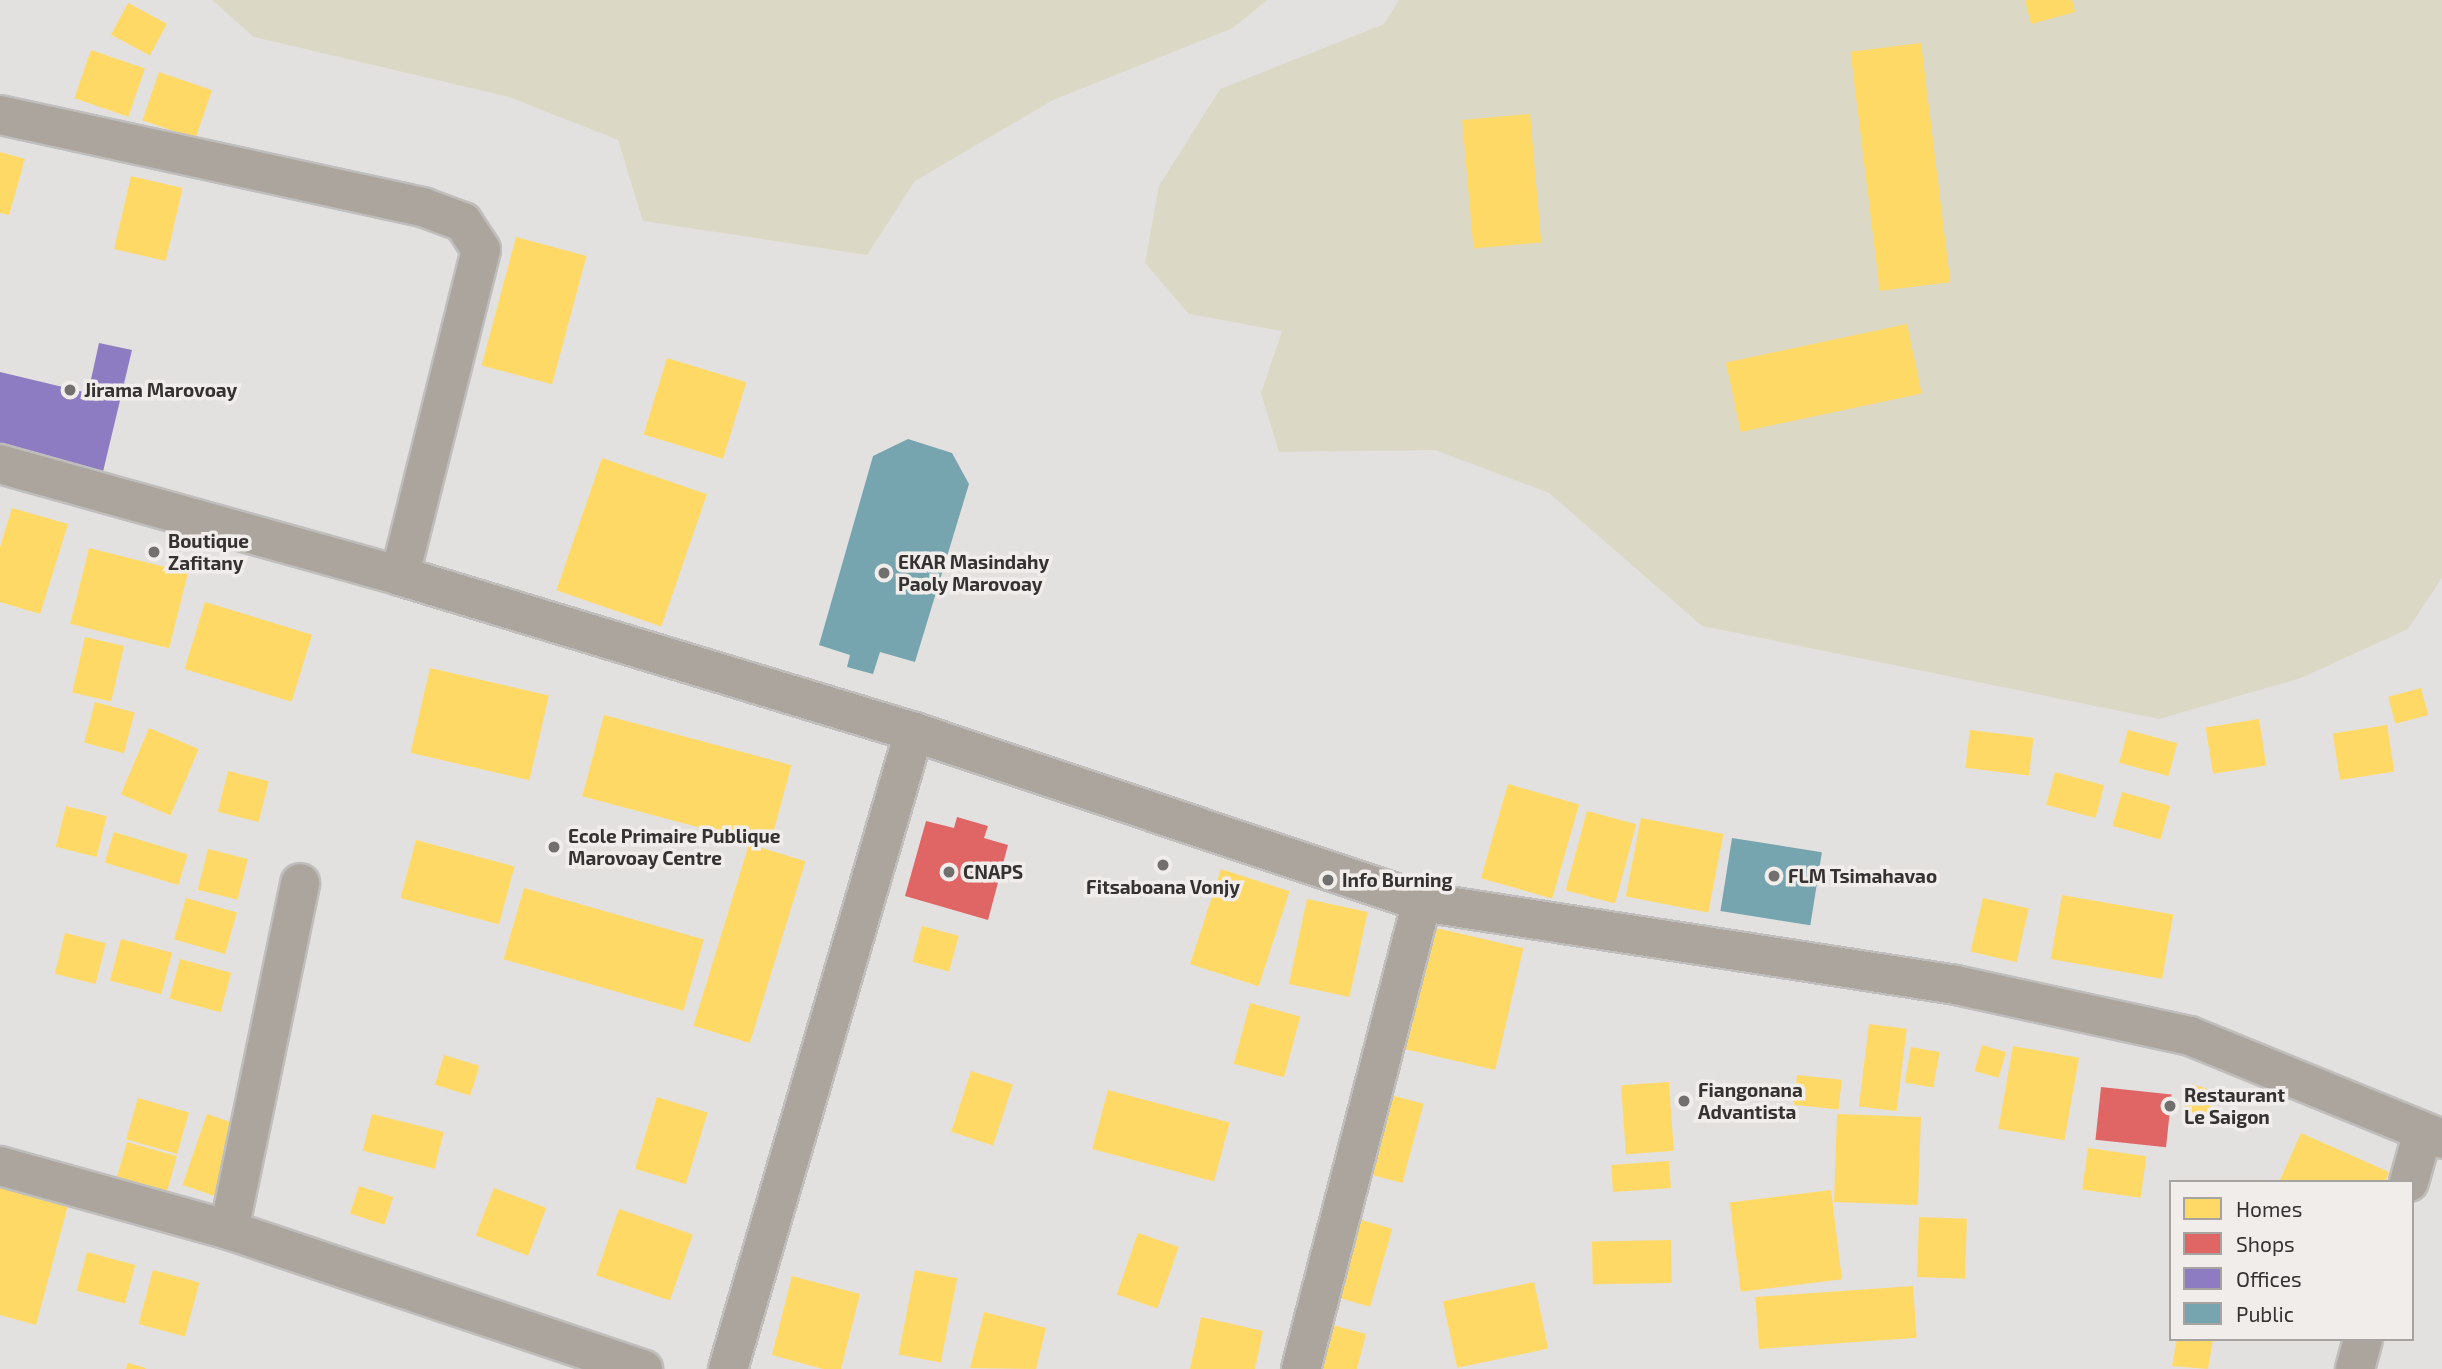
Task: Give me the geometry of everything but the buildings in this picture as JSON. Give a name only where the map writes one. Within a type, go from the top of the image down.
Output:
[{"type":"street","points":[[0,115],[425,208],[463,222],[481,250],[400,576]]},
{"type":"street","points":[[0,464],[400,576],[914,732],[1422,902],[1956,985],[2190,1036],[2433,1135],[2410,1180]]},
{"type":"street","points":[[728,1369],[914,732]]},
{"type":"street","points":[[229,1230],[300,883]]},
{"type":"street","points":[[1301,1369],[1422,902]]},
{"type":"street","points":[[0,1166],[229,1230],[643,1369]]},
{"type":"street","points":[[2355,1369],[2363,1341]]},
{"type":"shaded area","points":[[212,0],[1267,0],[1233,28],[1053,100],[915,181],[867,255],[643,221],[618,140],[509,97],[254,37]]},
{"type":"shaded area","points":[[1399,0],[2442,0],[2442,578],[2408,629],[2301,678],[2159,719],[1702,626],[1549,493],[1435,450],[1279,452],[1261,393],[1282,331],[1189,314],[1145,263],[1159,186],[1220,89],[1384,24]]},
{"type":"place","name":"Jirama Marovoay","points":[[70,390]]},
{"type":"place","name":"Boutique Zafitany","points":[[154,552]]},
{"type":"place","name":"EKAR Masindahy Paoly Marovoay","points":[[884,573]]},
{"type":"place","name":"Ecole Primaire Publique Marovoay Centre","points":[[554,847]]},
{"type":"place","name":"Fitsaboana Vonjy","points":[[1163,865]]},
{"type":"place","name":"CNAPS","points":[[949,872]]},
{"type":"place","name":"FLM Tsimahavao","points":[[1774,876]]},
{"type":"place","name":"Info Burning","points":[[1328,880]]},
{"type":"place","name":"Fiangonana Advantista","points":[[1684,1101]]},
{"type":"place","name":"Restaurant Le Saigon","points":[[2170,1106]]}]
